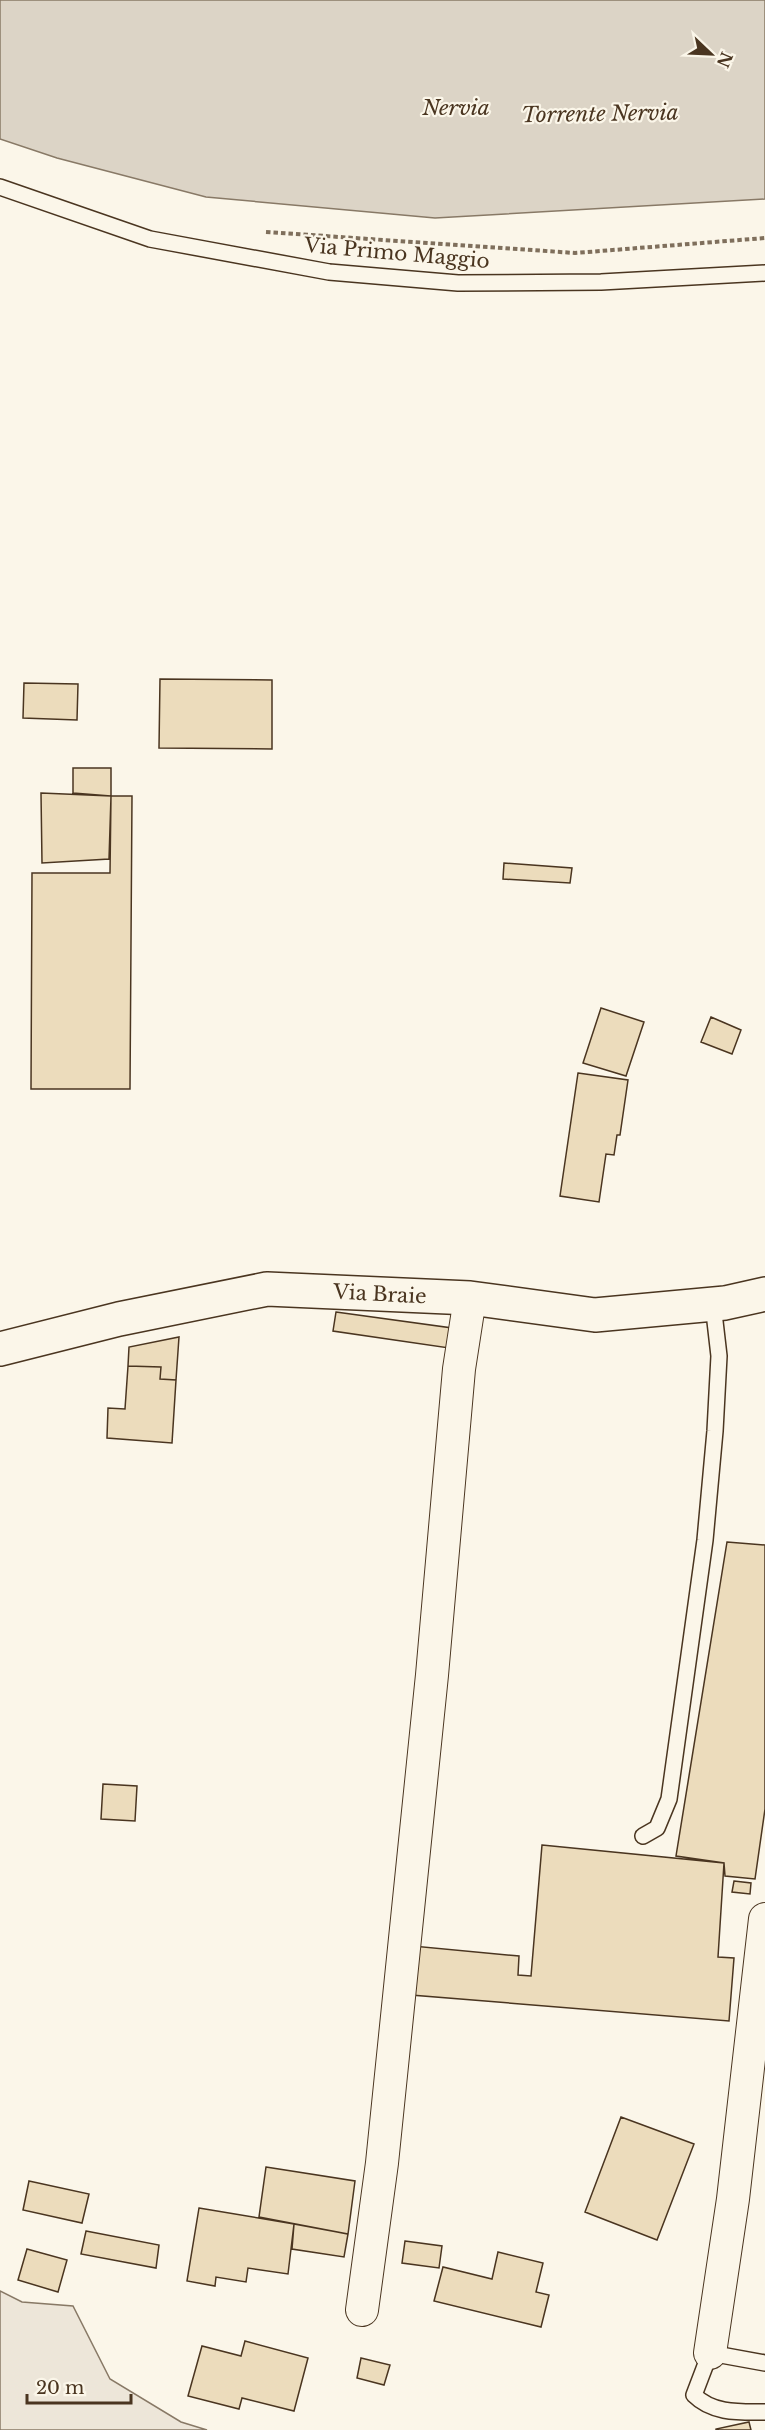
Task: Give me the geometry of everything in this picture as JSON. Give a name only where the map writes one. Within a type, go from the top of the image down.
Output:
[{"type":"street","name":"Via Braie","points":[[0,1349],[119,1319],[267,1289],[470,1298],[595,1315],[713,1304],[765,1294]]},
{"type":"street","points":[[362,2310],[382,2163],[432,1675],[459,1369],[470,1298]]},
{"type":"street","points":[[710,2354],[733,2199],[765,1919]]},
{"type":"lane","name":"Via Primo Maggio","points":[[0,187],[150,239],[329,272],[458,283],[601,282],[765,273]]},
{"type":"lane","points":[[643,1836],[657,1828],[669,1799],[705,1540],[719,1356],[713,1304]]},
{"type":"lane","points":[[765,2363],[710,2354],[694,2395],[703,2404],[717,2409],[765,2412]]},
{"type":"path","points":[[259,231],[575,254],[765,238]]},
{"type":"shaded area","points":[[0,2291],[22,2302],[73,2306],[110,2379],[181,2422],[207,2430],[0,2430]]},
{"type":"water","name":"Nervia","points":[[0,0],[765,0],[765,199],[435,218],[206,197],[57,158],[0,139]]},
{"type":"building","points":[[160,679],[272,680],[272,749],[159,748]]},
{"type":"building","points":[[24,683],[78,684],[77,720],[23,718]]},
{"type":"building","points":[[73,768],[111,768],[111,796],[73,793]]},
{"type":"building","points":[[41,793],[111,796],[109,859],[42,863]]},
{"type":"building","points":[[111,796],[132,796],[130,1089],[31,1089],[32,873],[110,873]]},
{"type":"building","points":[[504,863],[572,868],[570,883],[503,879]]},
{"type":"building","points":[[601,1008],[644,1022],[626,1076],[583,1063]]},
{"type":"building","points":[[711,1017],[741,1030],[732,1054],[701,1042]]},
{"type":"building","points":[[578,1073],[628,1080],[620,1135],[617,1135],[614,1155],[606,1154],[599,1202],[560,1196]]},
{"type":"building","points":[[336,1312],[452,1328],[449,1348],[333,1331]]},
{"type":"building","points":[[179,1337],[176,1380],[160,1379],[161,1367],[128,1366],[129,1347]]},
{"type":"building","points":[[128,1366],[161,1367],[160,1379],[176,1380],[172,1443],[107,1438],[108,1408],[125,1409]]},
{"type":"building","points":[[727,1542],[765,1545],[765,1809],[755,1879],[725,1876],[724,1863],[676,1856]]},
{"type":"building","points":[[103,1784],[137,1786],[135,1821],[101,1819]]},
{"type":"building","points":[[542,1845],[724,1863],[718,1957],[734,1958],[729,2021],[411,1995],[413,1946],[519,1956],[518,1975],[531,1976]]},
{"type":"building","points":[[734,1881],[751,1883],[750,1894],[732,1892]]},
{"type":"building","points":[[621,2117],[694,2144],[657,2240],[585,2212]]},
{"type":"building","points":[[266,2167],[355,2181],[348,2234],[259,2217]]},
{"type":"building","points":[[29,2181],[89,2194],[82,2223],[23,2210]]},
{"type":"building","points":[[199,2208],[294,2224],[288,2274],[248,2268],[246,2282],[216,2277],[215,2286],[187,2281]]},
{"type":"building","points":[[294,2224],[348,2234],[344,2257],[292,2249]]},
{"type":"building","points":[[86,2231],[159,2245],[156,2268],[81,2254]]},
{"type":"building","points":[[405,2241],[442,2246],[439,2268],[402,2263]]},
{"type":"building","points":[[27,2249],[67,2260],[58,2292],[18,2280]]},
{"type":"building","points":[[498,2252],[543,2263],[536,2292],[549,2295],[541,2327],[434,2301],[443,2267],[492,2279]]},
{"type":"building","points":[[245,2341],[308,2358],[294,2411],[242,2398],[239,2409],[188,2396],[202,2346],[241,2356]]},
{"type":"building","points":[[361,2358],[390,2365],[384,2385],[357,2378]]},
{"type":"building","points":[[749,2422],[751,2430],[716,2430],[716,2429]]},
{"type":"water label","name":"Torrente Nervia","points":[[600,114]]}]
